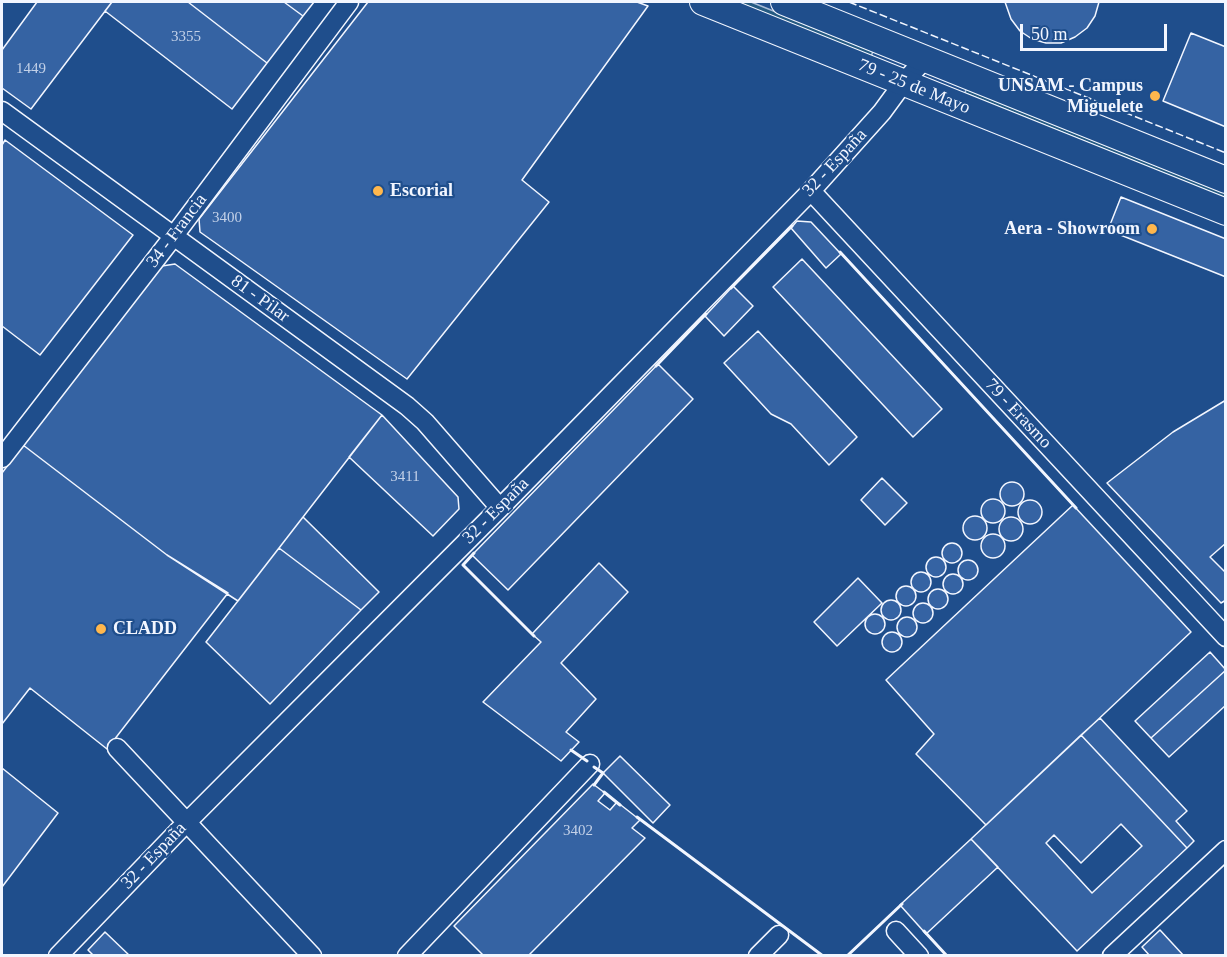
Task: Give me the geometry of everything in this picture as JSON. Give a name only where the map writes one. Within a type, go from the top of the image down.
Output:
[{"type":"main road","name":"79 - 25 de Mayo","points":[[703,2],[1226,212]]},
{"type":"main road","name":"79 - 25 de Mayo","points":[[784,2],[1226,180]]},
{"type":"street","name":"34 - Francia","points":[[2,458],[173,237],[349,2]]},
{"type":"street","name":"32 - España","points":[[58,956],[186,823],[811,191],[882,112],[904,82],[925,59]]},
{"type":"street","name":"81 - Pilar","points":[[2,111],[407,406],[425,422],[500,508]]},
{"type":"street","name":"79 - Erasmo","points":[[811,191],[1226,637]]},
{"type":"street","points":[[117,748],[312,956]]},
{"type":"street","points":[[407,956],[590,764]]},
{"type":"street","points":[[1112,956],[1226,850]]},
{"type":"street","points":[[896,931],[919,956]]},
{"type":"street","points":[[758,956],[779,935]]},
{"type":"shaded area","points":[[737,2],[751,2],[873,51],[871,57]]},
{"type":"shaded area","points":[[966,89],[1225,193],[1225,198],[965,93]]},
{"type":"building","points":[[37,2],[112,2],[31,109],[2,88],[2,50]]},
{"type":"building","points":[[112,2],[188,2],[267,63],[232,109],[105,11]]},
{"type":"building","points":[[188,2],[284,2],[303,16],[267,63]]},
{"type":"building","points":[[284,2],[314,2],[303,16]]},
{"type":"building","name":"Escorial","points":[[368,2],[637,2],[648,6],[522,180],[549,202],[407,379],[200,232],[199,219]]},
{"type":"building","points":[[1005,2],[1099,2],[1095,16],[1087,28],[1061,43],[1046,43],[1032,39],[1020,31],[1011,19]]},
{"type":"building","points":[[1191,33],[1226,47],[1226,127],[1163,101]]},
{"type":"building","points":[[5,140],[133,235],[40,355],[2,326],[2,145]]},
{"type":"building","points":[[1121,197],[1226,239],[1226,277],[1108,230]]},
{"type":"building","points":[[797,221],[811,222],[841,254],[826,268],[791,228]]},
{"type":"building","points":[[802,259],[942,409],[913,437],[773,287]]},
{"type":"building","points":[[175,264],[382,415],[238,601],[167,555],[23,445],[162,266]]},
{"type":"building","points":[[733,286],[753,306],[724,336],[705,316]]},
{"type":"building","points":[[758,331],[857,437],[829,465],[791,424],[771,414],[724,363]]},
{"type":"building","points":[[658,364],[693,399],[508,590],[472,555]]},
{"type":"building","points":[[1226,400],[1226,543],[1210,557],[1226,573],[1226,600],[1221,603],[1107,483],[1173,432]]},
{"type":"building","points":[[382,415],[458,497],[459,509],[433,536],[349,457]]},
{"type":"building","name":"CLADD","points":[[23,445],[167,555],[228,593],[107,749],[30,688],[2,724],[2,473]]},
{"type":"building","points":[[882,478],[907,503],[885,525],[861,500]]},
{"type":"building","points":[[1012,482],[1021,485],[1024,494],[1021,503],[1012,506],[1003,503],[1000,494],[1003,485]]},
{"type":"building","points":[[993,499],[1002,502],[1005,511],[1002,520],[993,523],[984,520],[981,511],[984,502]]},
{"type":"building","points":[[1030,500],[1039,503],[1042,512],[1039,521],[1030,524],[1021,521],[1018,512],[1021,503]]},
{"type":"building","points":[[1073,505],[1191,632],[986,825],[916,754],[934,734],[886,680]]},
{"type":"building","points":[[975,516],[984,519],[987,528],[984,537],[975,540],[966,537],[963,528],[966,519]]},
{"type":"building","points":[[303,517],[379,592],[361,610],[279,548]]},
{"type":"building","points":[[1011,517],[1020,520],[1023,529],[1020,538],[1011,541],[1002,538],[999,529],[1002,520]]},
{"type":"building","points":[[993,534],[1002,537],[1005,546],[1002,555],[993,558],[984,555],[981,546],[984,537]]},
{"type":"building","points":[[952,543],[959,546],[962,553],[959,560],[952,563],[945,560],[942,553],[945,546]]},
{"type":"building","points":[[279,548],[361,610],[270,704],[206,642]]},
{"type":"building","points":[[936,557],[943,560],[946,567],[943,574],[936,577],[929,574],[926,567],[929,560]]},
{"type":"building","points":[[968,560],[975,563],[978,570],[975,577],[968,580],[961,577],[958,570],[961,563]]},
{"type":"building","points":[[599,563],[628,592],[561,663],[596,699],[566,732],[579,742],[561,761],[483,702],[541,642],[532,634]]},
{"type":"building","points":[[921,572],[928,575],[931,582],[928,589],[921,592],[914,589],[911,582],[914,575]]},
{"type":"building","points":[[953,574],[960,577],[963,584],[960,591],[953,594],[946,591],[943,584],[946,577]]},
{"type":"building","points":[[858,578],[882,603],[837,646],[814,622]]},
{"type":"building","points":[[906,586],[913,589],[916,596],[913,603],[906,606],[899,603],[896,596],[899,589]]},
{"type":"building","points":[[938,589],[945,592],[948,599],[945,606],[938,609],[931,606],[928,599],[931,592]]},
{"type":"building","points":[[891,600],[898,603],[901,610],[898,617],[891,620],[884,617],[881,610],[884,603]]},
{"type":"building","points":[[923,603],[930,606],[933,613],[930,620],[923,623],[916,620],[913,613],[916,606]]},
{"type":"building","points":[[875,614],[882,617],[885,624],[882,631],[875,634],[868,631],[865,624],[868,617]]},
{"type":"building","points":[[907,617],[914,620],[917,627],[914,634],[907,637],[900,634],[897,627],[900,620]]},
{"type":"building","points":[[892,632],[899,635],[902,642],[899,649],[892,652],[885,649],[882,642],[885,635]]},
{"type":"building","points":[[1210,652],[1226,670],[1151,738],[1135,721]]},
{"type":"building","points":[[1226,670],[1226,705],[1169,757],[1151,738]]},
{"type":"building","points":[[1100,718],[1187,811],[1176,821],[1194,841],[1187,848],[1081,735]]},
{"type":"building","points":[[1081,735],[1187,848],[1077,951],[971,839]],"holes":[[[1121,824],[1142,846],[1092,893],[1046,843],[1054,835],[1081,863]]]},
{"type":"building","points":[[620,756],[670,805],[653,823],[603,773]]},
{"type":"building","points":[[2,768],[58,813],[2,887]]},
{"type":"building","points":[[593,784],[605,793],[598,801],[610,810],[617,802],[640,820],[632,828],[645,838],[528,956],[484,956],[454,926]]},
{"type":"building","points":[[971,839],[998,867],[926,934],[900,905]]},
{"type":"building","points":[[1160,930],[1184,956],[1150,956],[1142,947]]},
{"type":"building","points":[[105,932],[130,956],[94,956],[88,950]]},
{"type":"fence","points":[[849,2],[1226,153]]},
{"type":"wall","points":[[731,288],[792,226]]},
{"type":"wall","points":[[840,252],[1076,508]]},
{"type":"wall","points":[[656,366],[706,314]]},
{"type":"wall","points":[[474,553],[463,565],[534,636]]},
{"type":"wall","points":[[571,750],[587,761]]},
{"type":"wall","points":[[594,767],[603,773],[594,785]]},
{"type":"wall","points":[[604,792],[620,805]]},
{"type":"wall","points":[[637,817],[823,956]]},
{"type":"wall","points":[[847,956],[902,904]]},
{"type":"wall","points":[[924,931],[947,956]]},
{"type":"place","name":"UNSAM - Campus Miguelete","points":[[1155,96]]},
{"type":"place","name":"Escorial","points":[[378,191]]},
{"type":"place","name":"Aera - Showroom","points":[[1152,229]]},
{"type":"place","name":"CLADD","points":[[101,629]]}]
